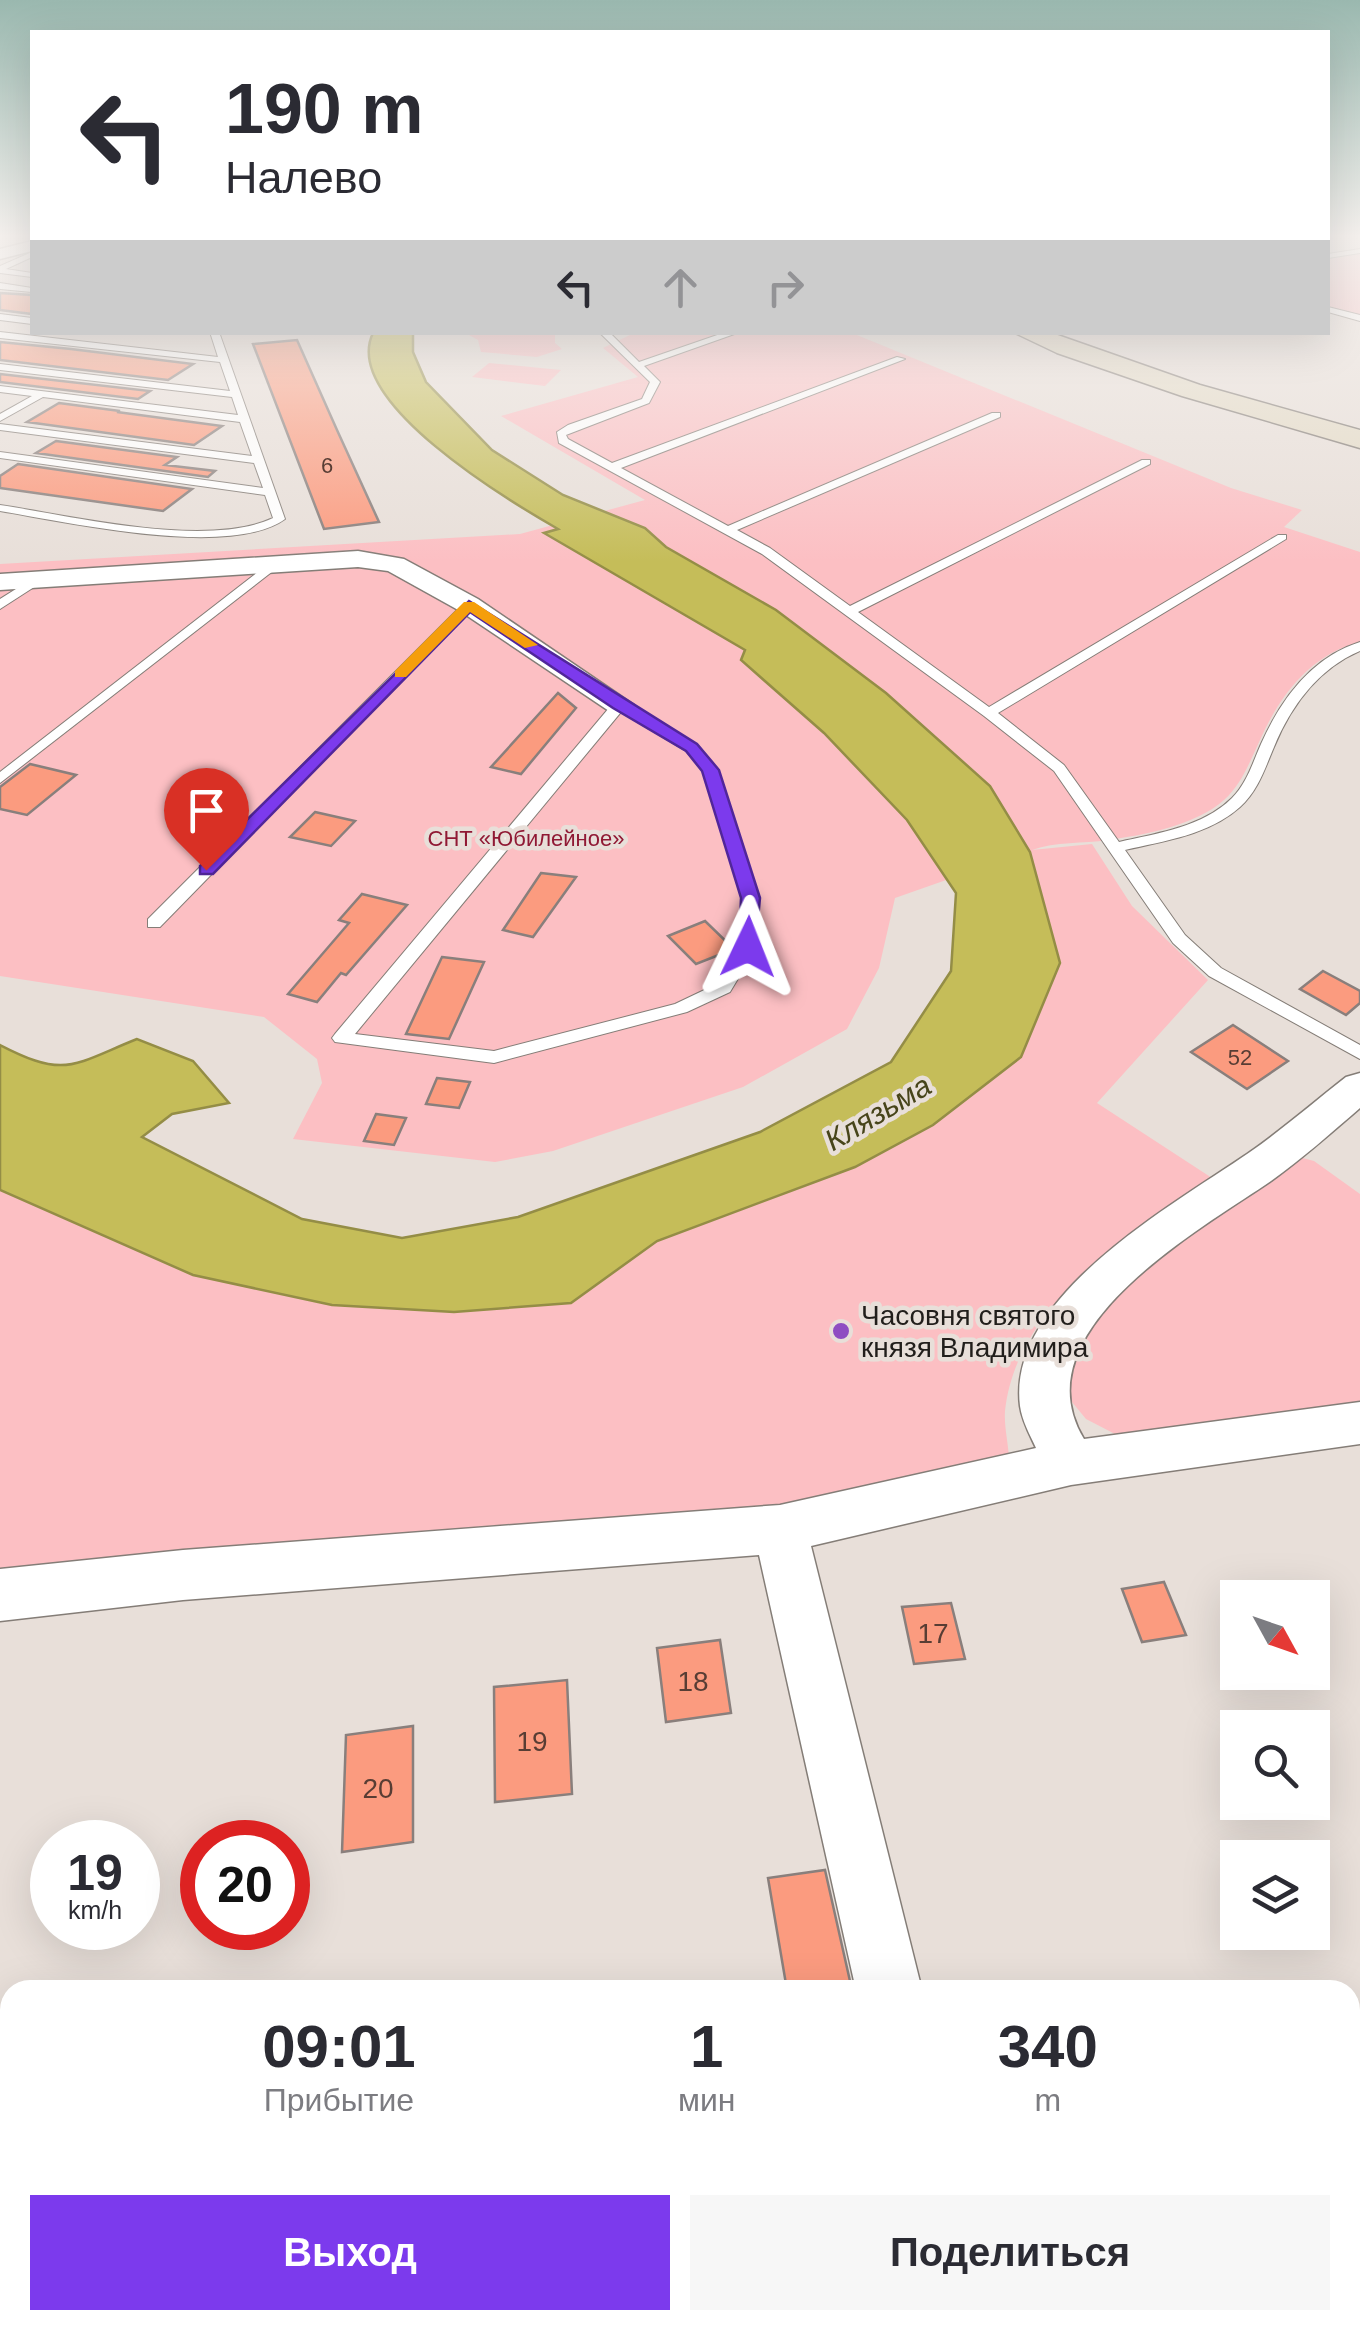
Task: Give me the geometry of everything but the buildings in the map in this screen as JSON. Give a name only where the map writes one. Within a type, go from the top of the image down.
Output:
[{"type":"main road","points":[[1058,344],[1204,396],[1360,440]]},
{"type":"street","points":[[0,582],[358,559],[395,564],[469,605],[619,705]]},
{"type":"street","points":[[1071,1462],[1056,1439],[1044,1403],[1052,1350],[1078,1307],[1110,1275],[1254,1171],[1360,1087]]},
{"type":"street","points":[[0,1595],[183,1575],[780,1530],[1071,1462],[1360,1422]]},
{"type":"street","points":[[780,1530],[887,1980]]},
{"type":"lane","points":[[78,344],[224,360]]},
{"type":"lane","points":[[0,508],[198,534],[274,524],[278,519],[270,492],[218,344]]},
{"type":"lane","points":[[616,344],[654,382],[646,401],[562,434],[564,441],[730,530],[851,611],[990,713],[1059,768],[1179,940],[1215,972],[1360,1053]]},
{"type":"lane","points":[[638,365],[701,344]]},
{"type":"lane","points":[[613,466],[900,359]]},
{"type":"lane","points":[[0,367],[236,395]]},
{"type":"lane","points":[[0,389],[244,419]]},
{"type":"lane","points":[[0,418],[42,394]]},
{"type":"lane","points":[[730,530],[996,415]]},
{"type":"lane","points":[[0,427],[258,460]]},
{"type":"lane","points":[[0,456],[270,492]]},
{"type":"lane","points":[[851,611],[1146,462]]},
{"type":"lane","points":[[0,520],[16,510]]},
{"type":"lane","points":[[990,713],[1282,537]]},
{"type":"lane","points":[[0,779],[276,564]]},
{"type":"lane","points":[[0,605],[39,580]]},
{"type":"lane","points":[[154,922],[469,605]]},
{"type":"lane","points":[[1116,848],[1197,828],[1234,805],[1254,778],[1272,736],[1300,690],[1334,656],[1360,646]]},
{"type":"lane","points":[[619,705],[692,748],[710,770],[751,898],[748,947],[724,988],[681,1008],[494,1057],[340,1038],[619,705]]},
{"type":"green space","points":[[479,344],[556,344],[562,349],[537,357],[481,352]]},
{"type":"green space","name":"СНТ «Юбилейное»","points":[[612,344],[878,344],[1231,488],[1302,510],[1284,527],[1360,552],[1360,642],[1327,656],[1299,679],[1277,707],[1241,780],[1224,800],[1199,816],[1154,832],[1032,850],[1092,844],[1132,906],[1208,980],[1097,1103],[1212,1178],[1114,1248],[1054,1304],[1031,1337],[1014,1372],[1005,1411],[1009,1457],[768,1512],[0,1578],[0,1190],[193,1275],[332,1305],[454,1312],[571,1303],[657,1241],[855,1167],[933,1125],[1029,851],[895,898],[879,968],[847,1029],[743,1087],[553,1151],[495,1162],[293,1139],[322,1083],[317,1059],[264,1017],[0,976],[0,564],[520,534],[645,500],[501,416],[638,377],[603,348]]},
{"type":"green space","points":[[489,363],[561,370],[545,386],[472,377]]},
{"type":"green space","points":[[1295,1156],[1314,1161],[1360,1194],[1360,1408],[1224,1427],[1115,1434],[1086,1419],[1067,1396],[1065,1368],[1083,1328],[1117,1292]]},
{"type":"water","name":"Клязьма","points":[[372,344],[413,344],[426,382],[492,450],[563,495],[645,528],[666,547],[776,610],[886,693],[990,786],[1030,852],[1060,963],[1021,1057],[933,1125],[855,1167],[657,1241],[571,1303],[454,1312],[332,1305],[193,1275],[0,1190],[0,1045],[55,1065],[82,1061],[137,1039],[193,1061],[229,1103],[172,1114],[142,1137],[302,1219],[402,1238],[518,1217],[760,1132],[891,1062],[951,971],[956,893],[907,820],[824,733],[741,660],[745,650],[544,533],[558,529],[470,473],[405,418],[381,389],[370,360]]},
{"type":"slow traffic","points":[[401,674],[469,605],[530,645]]},
{"type":"place","name":"Часовня святого князя Владимира","points":[[841,1331]]},
{"type":"route","points":[[206,870],[469,605],[619,705],[692,748],[710,770],[751,898],[748,947]]}]
